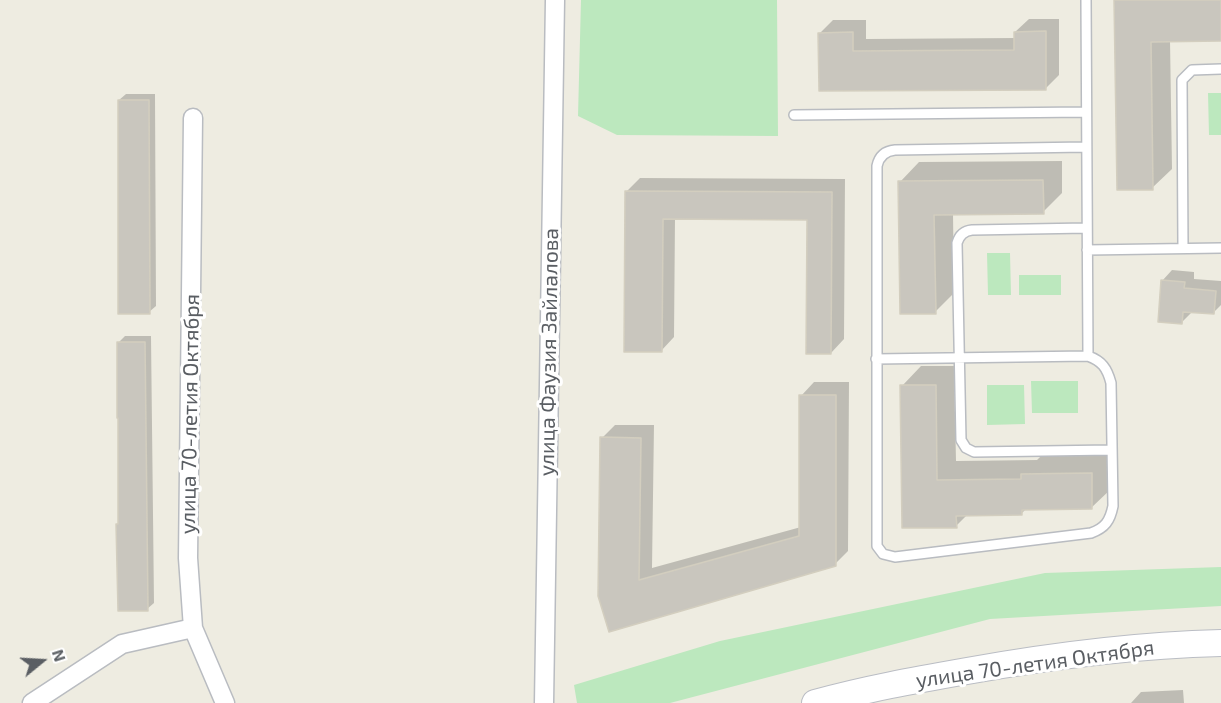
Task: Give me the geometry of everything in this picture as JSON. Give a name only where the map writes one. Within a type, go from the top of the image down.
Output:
[{"type":"main road","name":"улица 70-летия Октября","points":[[815,703],[915,680],[1015,663],[1102,651],[1221,643]]},
{"type":"street","name":"улица Фаузия Зайлалова","points":[[544,703],[555,0]]},
{"type":"street","name":"улица 70-летия Октября","points":[[193,118],[188,558],[193,628],[225,703]]},
{"type":"street","points":[[32,703],[122,644],[193,628]]},
{"type":"lane","points":[[1086,0],[1088,356]]},
{"type":"lane","points":[[1183,248],[1182,80],[1192,70],[1221,69]]},
{"type":"lane","points":[[794,116],[1086,112]]},
{"type":"lane","points":[[876,359],[1088,356],[1103,364],[1111,383],[1113,506],[1111,518],[1100,530],[1091,533],[888,557],[879,550],[877,540],[876,359],[877,166],[881,156],[889,150],[1086,147]]},
{"type":"lane","points":[[1087,228],[972,230],[961,235],[957,243],[961,440],[970,451],[1112,450]]},
{"type":"lane","points":[[1087,250],[1221,248]]},
{"type":"green space","points":[[581,0],[777,0],[778,136],[617,135],[578,116]]},
{"type":"green space","points":[[1208,93],[1221,93],[1221,135],[1209,135]]},
{"type":"green space","points":[[987,253],[1010,253],[1011,295],[988,295]]},
{"type":"green space","points":[[1019,275],[1061,275],[1061,295],[1019,295]]},
{"type":"green space","points":[[1031,381],[1078,381],[1078,413],[1032,413]]},
{"type":"green space","points":[[987,385],[1024,385],[1025,424],[987,425]]},
{"type":"green space","points":[[1221,567],[1221,606],[990,619],[670,703],[577,703],[574,685],[720,641],[1045,573]]},
{"type":"building","points":[[1114,0],[1221,0],[1221,41],[1151,42],[1153,190],[1117,190]]},
{"type":"building","points":[[1046,31],[1046,90],[819,91],[818,33],[853,32],[853,51],[1014,50],[1014,32]]},
{"type":"building","points":[[118,100],[149,100],[150,314],[118,314]]},
{"type":"building","points":[[1043,180],[1044,214],[934,215],[936,314],[900,314],[898,181]]},
{"type":"building","points":[[625,191],[832,192],[831,354],[806,354],[807,220],[663,219],[662,352],[624,352]]},
{"type":"building","points":[[1161,280],[1185,282],[1184,288],[1216,291],[1214,314],[1183,312],[1182,324],[1158,322]]},
{"type":"building","points":[[117,342],[145,342],[148,611],[118,611]]},
{"type":"building","points":[[900,385],[936,385],[937,480],[1021,479],[1021,474],[1092,473],[1092,509],[1022,510],[1022,515],[956,516],[957,528],[902,528]]},
{"type":"building","points":[[799,395],[836,395],[836,566],[609,632],[598,596],[600,437],[641,438],[639,580],[799,536]]}]
